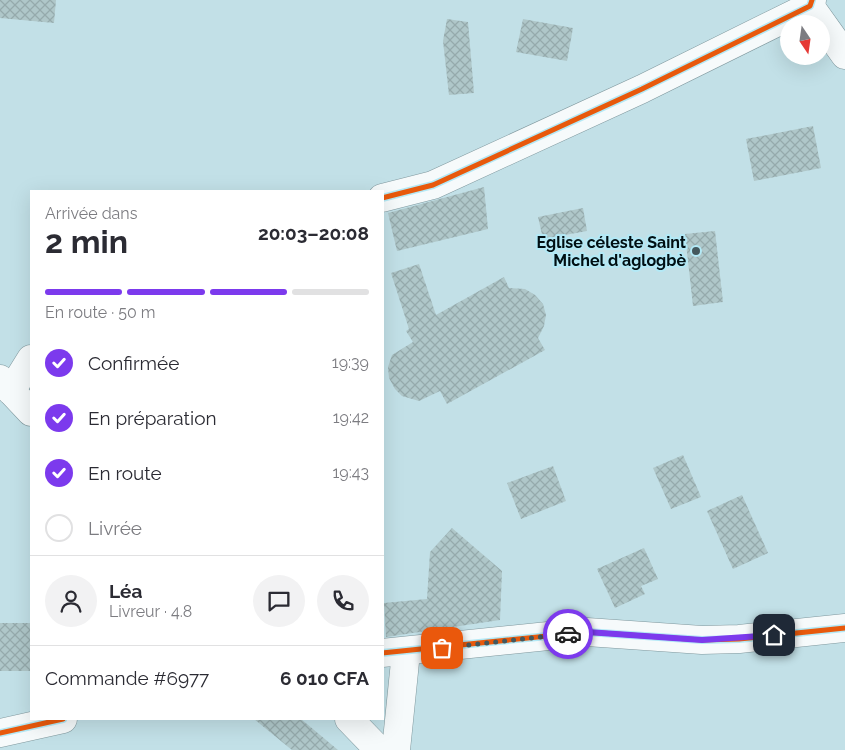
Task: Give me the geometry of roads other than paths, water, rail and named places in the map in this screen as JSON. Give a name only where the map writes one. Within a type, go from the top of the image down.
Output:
[{"type":"street","points":[[384,197],[433,185],[642,89],[811,3],[845,55]]},
{"type":"street","points":[[30,360],[5,385],[30,411]]},
{"type":"street","points":[[396,750],[394,653],[587,632],[702,640],[739,639],[845,628]]},
{"type":"street","points":[[0,733],[58,720]]},
{"type":"street","points":[[350,720],[379,750]]},
{"type":"place","name":"Eglise céleste Saint Michel d'aglogbè","points":[[696,251]]}]
